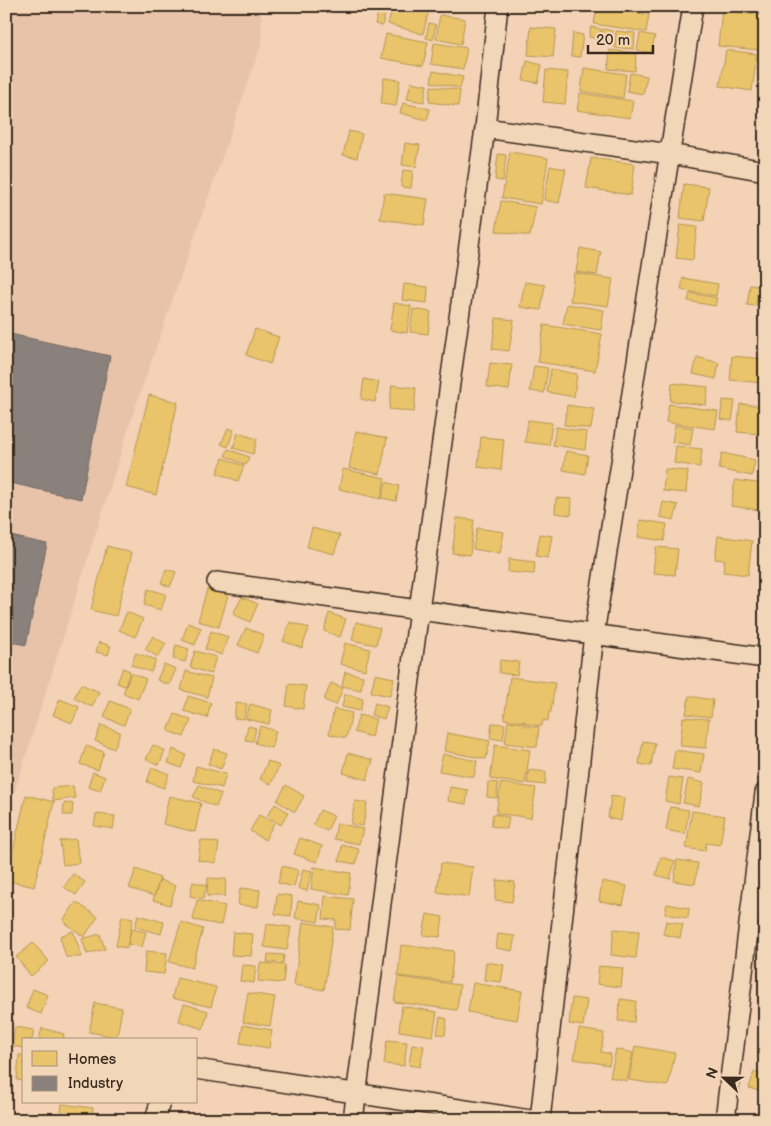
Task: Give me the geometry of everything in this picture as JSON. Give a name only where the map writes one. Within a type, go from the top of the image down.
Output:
[{"type":"street","points":[[353,1120],[419,610],[485,128],[498,6]]},
{"type":"street","points":[[540,1120],[594,634],[693,6]]},
{"type":"street","points":[[485,128],[670,154],[765,171]]},
{"type":"street","points":[[217,582],[765,658]]},
{"type":"street","points":[[725,1120],[765,793]]},
{"type":"street","points":[[198,1069],[531,1120]]},
{"type":"street","points":[[154,1120],[159,1104]]},
{"type":"shaded area","points":[[6,6],[261,6],[262,42],[134,411],[6,819]]},
{"type":"building: Homes","points":[[380,6],[387,7],[382,26],[375,24]]},
{"type":"building: Homes","points":[[393,6],[403,6],[417,10],[418,6],[430,6],[423,34],[388,24]]},
{"type":"building: Homes","points":[[597,6],[649,15],[646,32],[594,24]]},
{"type":"building: Homes","points":[[736,6],[765,6],[765,10],[736,8]]},
{"type":"building: Homes","points":[[722,10],[764,15],[760,50],[718,46]]},
{"type":"building: Homes","points":[[440,15],[465,19],[461,44],[436,39]]},
{"type":"building: Homes","points":[[429,23],[436,25],[433,40],[426,38]]},
{"type":"building: Homes","points":[[531,27],[556,29],[553,57],[528,55]]},
{"type":"building: Homes","points":[[591,27],[601,29],[599,39],[589,37]]},
{"type":"building: Homes","points":[[603,29],[613,31],[611,45],[600,43]]},
{"type":"building: Homes","points":[[616,31],[635,33],[634,49],[615,48]]},
{"type":"building: Homes","points":[[573,33],[583,35],[580,57],[571,56]]},
{"type":"building: Homes","points":[[640,33],[655,36],[651,53],[637,50]]},
{"type":"building: Homes","points":[[386,34],[428,42],[423,66],[381,58]]},
{"type":"building: Homes","points":[[434,43],[467,48],[463,69],[431,64]]},
{"type":"building: Homes","points":[[610,50],[636,53],[635,71],[608,69]]},
{"type":"building: Homes","points":[[726,50],[757,54],[752,91],[720,86]]},
{"type":"building: Homes","points":[[527,61],[542,65],[538,83],[523,80]]},
{"type":"building: Homes","points":[[584,68],[626,74],[623,98],[581,91]]},
{"type":"building: Homes","points":[[546,70],[568,72],[565,104],[543,102]]},
{"type":"building: Homes","points":[[433,71],[463,77],[460,88],[431,82]]},
{"type":"building: Homes","points":[[630,73],[647,76],[643,94],[627,91]]},
{"type":"building: Homes","points":[[384,78],[400,80],[396,106],[381,104]]},
{"type":"building: Homes","points":[[411,82],[427,85],[424,102],[407,99]]},
{"type":"building: Homes","points":[[431,86],[460,90],[458,106],[429,102]]},
{"type":"building: Homes","points":[[580,93],[633,101],[630,118],[577,110]]},
{"type":"building: Homes","points":[[403,103],[430,109],[427,120],[400,113]]},
{"type":"building: Homes","points":[[349,131],[362,134],[357,158],[343,155]]},
{"type":"building: Homes","points":[[405,143],[420,145],[416,167],[402,165]]},
{"type":"building: Homes","points":[[510,152],[548,158],[541,204],[502,198]]},
{"type":"building: Homes","points":[[498,154],[506,155],[503,181],[495,180]]},
{"type":"building: Homes","points":[[591,158],[635,164],[631,195],[586,188]]},
{"type":"building: Homes","points":[[550,166],[566,169],[559,203],[544,200]]},
{"type":"building: Homes","points":[[403,170],[413,171],[411,188],[401,187]]},
{"type":"building: Homes","points":[[684,184],[709,187],[704,221],[680,218]]},
{"type":"building: Homes","points":[[384,193],[428,199],[424,225],[380,219]]},
{"type":"building: Homes","points":[[501,201],[536,207],[530,236],[496,231]]},
{"type":"building: Homes","points":[[680,225],[697,227],[693,260],[676,258]]},
{"type":"building: Homes","points":[[765,240],[765,273],[759,272]]},
{"type":"building: Homes","points":[[580,248],[601,252],[597,275],[576,272]]},
{"type":"building: Homes","points":[[574,273],[613,279],[608,306],[570,301]]},
{"type":"building: Homes","points":[[683,278],[718,284],[716,296],[681,290]]},
{"type":"building: Homes","points":[[761,280],[765,281],[765,308],[757,307]]},
{"type":"building: Homes","points":[[525,282],[545,285],[541,310],[520,307]]},
{"type":"building: Homes","points":[[404,284],[428,287],[427,303],[402,300]]},
{"type":"building: Homes","points":[[750,285],[758,286],[756,306],[747,305]]},
{"type":"building: Homes","points":[[690,293],[717,298],[715,306],[688,301]]},
{"type":"building: Homes","points":[[394,303],[411,306],[407,333],[390,330]]},
{"type":"building: Homes","points":[[567,304],[604,310],[601,330],[563,324]]},
{"type":"building: Homes","points":[[413,309],[431,312],[428,334],[410,332]]},
{"type":"building: Homes","points":[[496,318],[514,320],[509,351],[492,349]]},
{"type":"building: Homes","points":[[544,325],[602,334],[595,371],[538,362]]},
{"type":"building: Homes","points":[[762,326],[765,326],[765,342],[759,341]]},
{"type":"building: Homes","points":[[255,329],[279,337],[270,364],[246,355]]},
{"type":"building: Homes","points":[[732,356],[765,359],[765,383],[730,380]]},
{"type":"building: Homes","points":[[697,357],[719,363],[716,379],[693,374]]},
{"type":"building: Homes","points":[[490,363],[512,365],[509,390],[487,387]]},
{"type":"building: Homes","points":[[534,366],[548,368],[544,393],[530,391]]},
{"type":"building: Homes","points":[[551,369],[577,374],[574,397],[547,392]]},
{"type":"building: Homes","points":[[364,379],[379,382],[375,402],[361,399]]},
{"type":"building: Homes","points":[[672,383],[708,387],[706,405],[670,401]]},
{"type":"building: Homes","points":[[392,385],[416,388],[414,412],[389,409]]},
{"type":"building: Homes","points":[[149,395],[178,402],[156,495],[126,487]]},
{"type":"building: Homes","points":[[723,400],[735,401],[732,421],[720,419]]},
{"type":"building: Homes","points":[[669,404],[718,411],[715,429],[666,422]]},
{"type":"building: Homes","points":[[740,404],[764,406],[761,434],[737,432]]},
{"type":"building: Homes","points":[[567,405],[594,409],[591,429],[564,425]]},
{"type":"building: Homes","points":[[528,420],[552,423],[549,445],[525,442]]},
{"type":"building: Homes","points":[[675,425],[693,428],[690,445],[672,442]]},
{"type":"building: Homes","points":[[556,427],[587,432],[585,450],[553,445]]},
{"type":"building: Homes","points":[[228,428],[234,430],[228,447],[221,444]]},
{"type":"building: Homes","points":[[356,431],[387,438],[380,474],[349,468]]},
{"type":"building: Homes","points":[[238,433],[257,439],[253,454],[233,448]]},
{"type":"building: Homes","points":[[481,437],[504,439],[501,470],[478,467]]},
{"type":"building: Homes","points":[[676,446],[702,449],[700,467],[674,463]]},
{"type":"building: Homes","points":[[228,449],[249,457],[246,465],[225,456]]},
{"type":"building: Homes","points":[[566,451],[588,455],[585,474],[563,470]]},
{"type":"building: Homes","points":[[722,453],[755,460],[752,476],[719,469]]},
{"type":"building: Homes","points":[[223,458],[244,466],[238,481],[217,473]]},
{"type":"building: Homes","points":[[343,469],[385,478],[381,499],[339,489]]},
{"type":"building: Homes","points":[[665,469],[688,471],[686,493],[663,491]]},
{"type":"building: Homes","points":[[735,480],[764,484],[760,510],[731,506]]},
{"type":"building: Homes","points":[[386,482],[399,486],[396,501],[382,498]]},
{"type":"building: Homes","points":[[556,498],[572,499],[571,515],[555,513]]},
{"type":"building: Homes","points":[[663,502],[678,505],[674,520],[660,517]]},
{"type":"building: Homes","points":[[457,518],[474,520],[470,555],[452,553]]},
{"type":"building: Homes","points":[[640,520],[667,524],[664,541],[638,537]]},
{"type":"building: Homes","points":[[312,528],[340,535],[334,554],[307,547]]},
{"type":"building: Homes","points":[[477,528],[504,532],[500,554],[473,549]]},
{"type":"building: Homes","points":[[540,534],[552,536],[548,558],[536,556]]},
{"type":"building: Homes","points":[[718,536],[752,541],[748,575],[723,572],[725,560],[715,559]]},
{"type":"building: Homes","points":[[107,546],[132,553],[116,616],[91,610]]},
{"type":"building: Homes","points":[[656,547],[678,549],[675,575],[653,573]]},
{"type":"building: Homes","points":[[509,559],[535,562],[534,574],[508,572]]},
{"type":"building: Homes","points":[[166,569],[176,572],[170,587],[161,583]]},
{"type":"building: Homes","points":[[148,589],[166,594],[161,610],[144,605]]},
{"type":"building: Homes","points":[[207,589],[228,595],[219,627],[198,621]]},
{"type":"building: Homes","points":[[242,597],[258,604],[250,622],[233,614]]},
{"type":"building: Homes","points":[[127,612],[143,619],[135,637],[119,630]]},
{"type":"building: Homes","points":[[329,613],[346,619],[340,637],[324,631]]},
{"type":"building: Homes","points":[[290,622],[309,628],[302,648],[283,641]]},
{"type":"building: Homes","points":[[356,622],[380,628],[376,645],[352,640]]},
{"type":"building: Homes","points":[[188,623],[201,628],[195,645],[182,640]]},
{"type":"building: Homes","points":[[246,628],[264,635],[257,653],[238,645]]},
{"type":"building: Homes","points":[[211,631],[228,637],[222,655],[205,649]]},
{"type":"building: Homes","points":[[153,636],[166,644],[158,657],[145,649]]},
{"type":"building: Homes","points":[[99,642],[111,646],[108,655],[96,652]]},
{"type":"building: Homes","points":[[345,643],[370,649],[365,670],[340,664]]},
{"type":"building: Homes","points":[[176,645],[189,649],[185,662],[173,659]]},
{"type":"building: Homes","points":[[195,651],[216,657],[211,674],[190,667]]},
{"type":"building: Homes","points":[[136,653],[156,660],[151,672],[131,665]]},
{"type":"building: Homes","points":[[500,660],[519,662],[517,675],[499,673]]},
{"type":"building: Homes","points":[[164,664],[176,669],[169,685],[157,680]]},
{"type":"building: Homes","points":[[123,668],[130,671],[125,686],[117,683]]},
{"type":"building: Homes","points":[[186,671],[212,678],[207,697],[181,690]]},
{"type":"building: Homes","points":[[345,672],[363,676],[361,690],[342,686]]},
{"type":"building: Homes","points":[[131,673],[146,679],[138,699],[123,693]]},
{"type":"building: Homes","points":[[375,674],[394,678],[390,696],[371,692]]},
{"type":"building: Homes","points":[[510,677],[555,683],[551,712],[549,712],[548,721],[543,720],[542,726],[504,719]]},
{"type":"building: Homes","points":[[331,683],[343,688],[336,705],[324,700]]},
{"type":"building: Homes","points":[[81,684],[99,692],[92,707],[74,698]]},
{"type":"building: Homes","points":[[289,684],[306,686],[303,709],[286,706]]},
{"type":"building: Homes","points":[[345,694],[363,699],[360,711],[342,707]]},
{"type":"building: Homes","points":[[188,696],[211,703],[207,718],[184,711]]},
{"type":"building: Homes","points":[[689,696],[713,700],[711,717],[686,714]]},
{"type":"building: Homes","points":[[60,699],[79,707],[72,723],[53,715]]},
{"type":"building: Homes","points":[[110,701],[130,709],[124,725],[104,717]]},
{"type":"building: Homes","points":[[236,703],[247,704],[244,719],[234,718]]},
{"type":"building: Homes","points":[[375,703],[388,707],[384,719],[371,715]]},
{"type":"building: Homes","points":[[250,704],[272,710],[269,724],[246,719]]},
{"type":"building: Homes","points":[[334,709],[352,713],[346,738],[329,734]]},
{"type":"building: Homes","points":[[175,714],[191,720],[184,737],[168,731]]},
{"type":"building: Homes","points":[[359,715],[376,719],[371,737],[354,732]]},
{"type":"building: Homes","points":[[683,717],[709,719],[706,748],[680,746]]},
{"type":"building: Homes","points":[[508,721],[525,723],[525,726],[539,727],[537,747],[505,743]]},
{"type":"building: Homes","points":[[492,723],[505,724],[503,740],[490,738]]},
{"type":"building: Homes","points":[[101,725],[120,732],[114,749],[95,741]]},
{"type":"building: Homes","points":[[248,726],[256,728],[253,741],[245,740]]},
{"type":"building: Homes","points":[[260,726],[276,731],[271,748],[255,743]]},
{"type":"building: Homes","points":[[447,733],[490,741],[486,759],[444,751]]},
{"type":"building: Homes","points":[[643,741],[655,743],[651,766],[639,764]]},
{"type":"building: Homes","points":[[153,745],[165,751],[159,765],[146,759]]},
{"type":"building: Homes","points":[[495,745],[530,750],[525,784],[490,779]]},
{"type":"building: Homes","points":[[86,746],[104,752],[98,770],[80,764]]},
{"type":"building: Homes","points":[[173,749],[186,755],[181,768],[168,763]]},
{"type":"building: Homes","points":[[214,749],[227,753],[221,769],[208,764]]},
{"type":"building: Homes","points":[[675,750],[704,754],[701,773],[672,769]]},
{"type":"building: Homes","points":[[348,753],[373,760],[367,780],[343,773]]},
{"type":"building: Homes","points":[[443,754],[477,761],[474,777],[439,771]]},
{"type":"building: Homes","points":[[268,761],[279,766],[271,784],[260,779]]},
{"type":"building: Homes","points":[[196,766],[226,774],[222,788],[193,781]]},
{"type":"building: Homes","points":[[152,767],[169,774],[164,788],[147,782]]},
{"type":"building: Homes","points":[[529,770],[546,772],[545,785],[527,783]]},
{"type":"building: Homes","points":[[93,772],[105,777],[100,791],[88,787]]},
{"type":"building: Homes","points":[[669,777],[683,779],[679,804],[665,801]]},
{"type":"building: Homes","points":[[688,779],[704,783],[699,806],[683,803]]},
{"type":"building: Homes","points":[[488,782],[498,783],[497,798],[487,797]]},
{"type":"building: Homes","points":[[501,783],[536,788],[531,818],[496,813]]},
{"type":"building: Homes","points":[[199,785],[221,794],[216,807],[193,797]]},
{"type":"building: Homes","points":[[286,785],[304,796],[295,812],[277,801]]},
{"type":"building: Homes","points":[[73,786],[75,798],[53,801],[52,788]]},
{"type":"building: Homes","points":[[450,787],[468,790],[466,804],[448,801]]},
{"type":"building: Homes","points":[[26,795],[54,802],[34,887],[6,880]]},
{"type":"building: Homes","points":[[169,796],[201,803],[195,832],[163,824]]},
{"type":"building: Homes","points":[[611,796],[624,798],[621,821],[608,818]]},
{"type":"building: Homes","points":[[355,801],[367,803],[363,826],[351,824]]},
{"type":"building: Homes","points":[[64,803],[73,804],[72,815],[63,815]]},
{"type":"building: Homes","points":[[275,804],[288,812],[281,825],[267,816]]},
{"type":"building: Homes","points":[[670,807],[689,810],[685,834],[666,830]]},
{"type":"building: Homes","points":[[320,810],[334,816],[327,831],[313,825]]},
{"type":"building: Homes","points":[[692,811],[725,816],[720,845],[706,843],[705,851],[686,848]]},
{"type":"building: Homes","points":[[96,814],[115,816],[113,829],[94,826]]},
{"type":"building: Homes","points":[[493,814],[509,817],[507,829],[491,826]]},
{"type":"building: Homes","points":[[259,815],[274,823],[265,840],[250,831]]},
{"type":"building: Homes","points":[[337,823],[363,829],[359,844],[334,839]]},
{"type":"building: Homes","points":[[300,838],[322,846],[317,862],[294,854]]},
{"type":"building: Homes","points":[[76,839],[79,863],[63,865],[60,841]]},
{"type":"building: Homes","points":[[201,840],[219,843],[216,863],[198,860]]},
{"type":"building: Homes","points":[[342,845],[359,849],[356,864],[339,861]]},
{"type":"building: Homes","points":[[661,857],[675,861],[670,879],[656,875]]},
{"type":"building: Homes","points":[[677,860],[698,863],[695,884],[674,881]]},
{"type":"building: Homes","points":[[441,863],[473,867],[469,897],[437,892]]},
{"type":"building: Homes","points":[[282,866],[298,870],[294,887],[278,883]]},
{"type":"building: Homes","points":[[314,867],[351,873],[348,895],[311,889]]},
{"type":"building: Homes","points":[[136,869],[160,878],[154,896],[129,888]]},
{"type":"building: Homes","points":[[303,869],[312,871],[307,891],[298,888]]},
{"type":"building: Homes","points":[[73,874],[85,882],[76,895],[64,887]]},
{"type":"building: Homes","points":[[208,878],[226,879],[225,896],[207,896]]},
{"type":"building: Homes","points":[[160,880],[176,886],[170,905],[153,900]]},
{"type":"building: Homes","points":[[497,880],[515,882],[512,902],[495,900]]},
{"type":"building: Homes","points":[[602,881],[627,886],[623,905],[599,901]]},
{"type":"building: Homes","points":[[193,882],[207,885],[203,899],[190,896]]},
{"type":"building: Homes","points":[[240,888],[260,890],[258,907],[238,905]]},
{"type":"building: Homes","points":[[277,894],[292,896],[291,916],[275,914]]},
{"type":"building: Homes","points":[[325,896],[353,899],[350,930],[335,929],[336,920],[323,919]]},
{"type":"building: Homes","points":[[197,900],[225,906],[221,925],[193,920]]},
{"type":"building: Homes","points":[[298,901],[321,905],[318,922],[295,918]]},
{"type":"building: Homes","points":[[76,902],[98,917],[84,937],[63,921]]},
{"type":"building: Homes","points":[[667,904],[689,908],[688,918],[665,914]]},
{"type":"building: Homes","points":[[427,914],[443,917],[440,937],[423,935]]},
{"type":"building: Homes","points":[[138,915],[164,922],[161,934],[135,927]]},
{"type":"building: Homes","points":[[122,916],[133,918],[127,948],[116,946]]},
{"type":"building: Homes","points":[[666,921],[683,924],[680,938],[663,934]]},
{"type":"building: Homes","points":[[181,922],[203,929],[192,968],[169,962]]},
{"type":"building: Homes","points":[[303,922],[333,927],[324,990],[294,985]]},
{"type":"building: Homes","points":[[267,924],[291,927],[287,950],[264,947]]},
{"type":"building: Homes","points":[[131,929],[146,932],[142,947],[128,944]]},
{"type":"building: Homes","points":[[614,929],[639,931],[636,958],[611,955]]},
{"type":"building: Homes","points":[[73,931],[82,957],[66,957],[60,936]]},
{"type":"building: Homes","points":[[233,932],[253,934],[251,956],[231,955]]},
{"type":"building: Homes","points":[[100,934],[105,949],[87,954],[82,939]]},
{"type":"building: Homes","points":[[498,934],[515,936],[512,951],[496,948]]},
{"type":"building: Homes","points":[[33,943],[49,961],[31,976],[16,957]]},
{"type":"building: Homes","points":[[401,945],[454,951],[450,982],[398,976]]},
{"type":"building: Homes","points":[[146,951],[167,953],[164,974],[144,972]]},
{"type":"building: Homes","points":[[268,954],[284,955],[283,963],[267,962]]},
{"type":"building: Homes","points":[[486,962],[504,965],[501,982],[484,980]]},
{"type":"building: Homes","points":[[260,963],[285,965],[283,983],[258,981]]},
{"type":"building: Homes","points":[[242,965],[256,966],[254,983],[240,981]]},
{"type":"building: Homes","points":[[599,966],[623,968],[621,987],[597,984]]},
{"type":"building: Homes","points":[[398,977],[460,985],[457,1010],[394,1002]]},
{"type":"building: Homes","points":[[177,978],[216,987],[211,1007],[172,998]]},
{"type":"building: Homes","points":[[473,983],[522,991],[517,1020],[468,1012]]},
{"type":"building: Homes","points":[[33,989],[48,995],[41,1014],[26,1008]]},
{"type":"building: Homes","points":[[248,993],[275,997],[270,1026],[243,1022]]},
{"type":"building: Homes","points":[[572,998],[587,1000],[583,1026],[569,1024]]},
{"type":"building: Homes","points":[[620,999],[636,1001],[634,1022],[618,1021]]},
{"type":"building: Homes","points":[[95,1003],[122,1008],[117,1037],[89,1032]]},
{"type":"building: Homes","points":[[184,1004],[208,1011],[203,1029],[179,1021]]},
{"type":"building: Homes","points":[[402,1006],[437,1012],[433,1036],[399,1031]]},
{"type":"building: Homes","points":[[440,1017],[447,1019],[445,1035],[437,1034]]},
{"type":"building: Homes","points":[[243,1025],[272,1030],[269,1048],[240,1043]]},
{"type":"building: Homes","points":[[15,1027],[34,1030],[32,1038],[22,1038],[22,1048],[12,1046]]},
{"type":"building: Homes","points":[[42,1028],[64,1034],[63,1038],[40,1038]]},
{"type":"building: Homes","points":[[579,1029],[604,1033],[601,1052],[611,1054],[609,1065],[574,1059]]},
{"type":"building: Homes","points":[[387,1040],[407,1042],[404,1066],[384,1064]]},
{"type":"building: Homes","points":[[412,1044],[424,1046],[420,1067],[409,1065]]},
{"type":"building: Homes","points":[[635,1046],[675,1053],[668,1086],[629,1080]]},
{"type":"building: Homes","points":[[616,1049],[633,1053],[627,1081],[610,1077]]},
{"type":"building: Homes","points":[[19,1055],[22,1055],[22,1081],[17,1080]]},
{"type":"building: Homes","points":[[754,1072],[765,1076],[765,1093],[749,1088]]},
{"type":"building: Homes","points":[[62,1104],[93,1108],[91,1120],[60,1120]]},
{"type":"building: Industry","points":[[6,333],[110,356],[81,499],[6,482]]},
{"type":"building: Industry","points":[[6,535],[47,544],[26,645],[6,641]]}]
